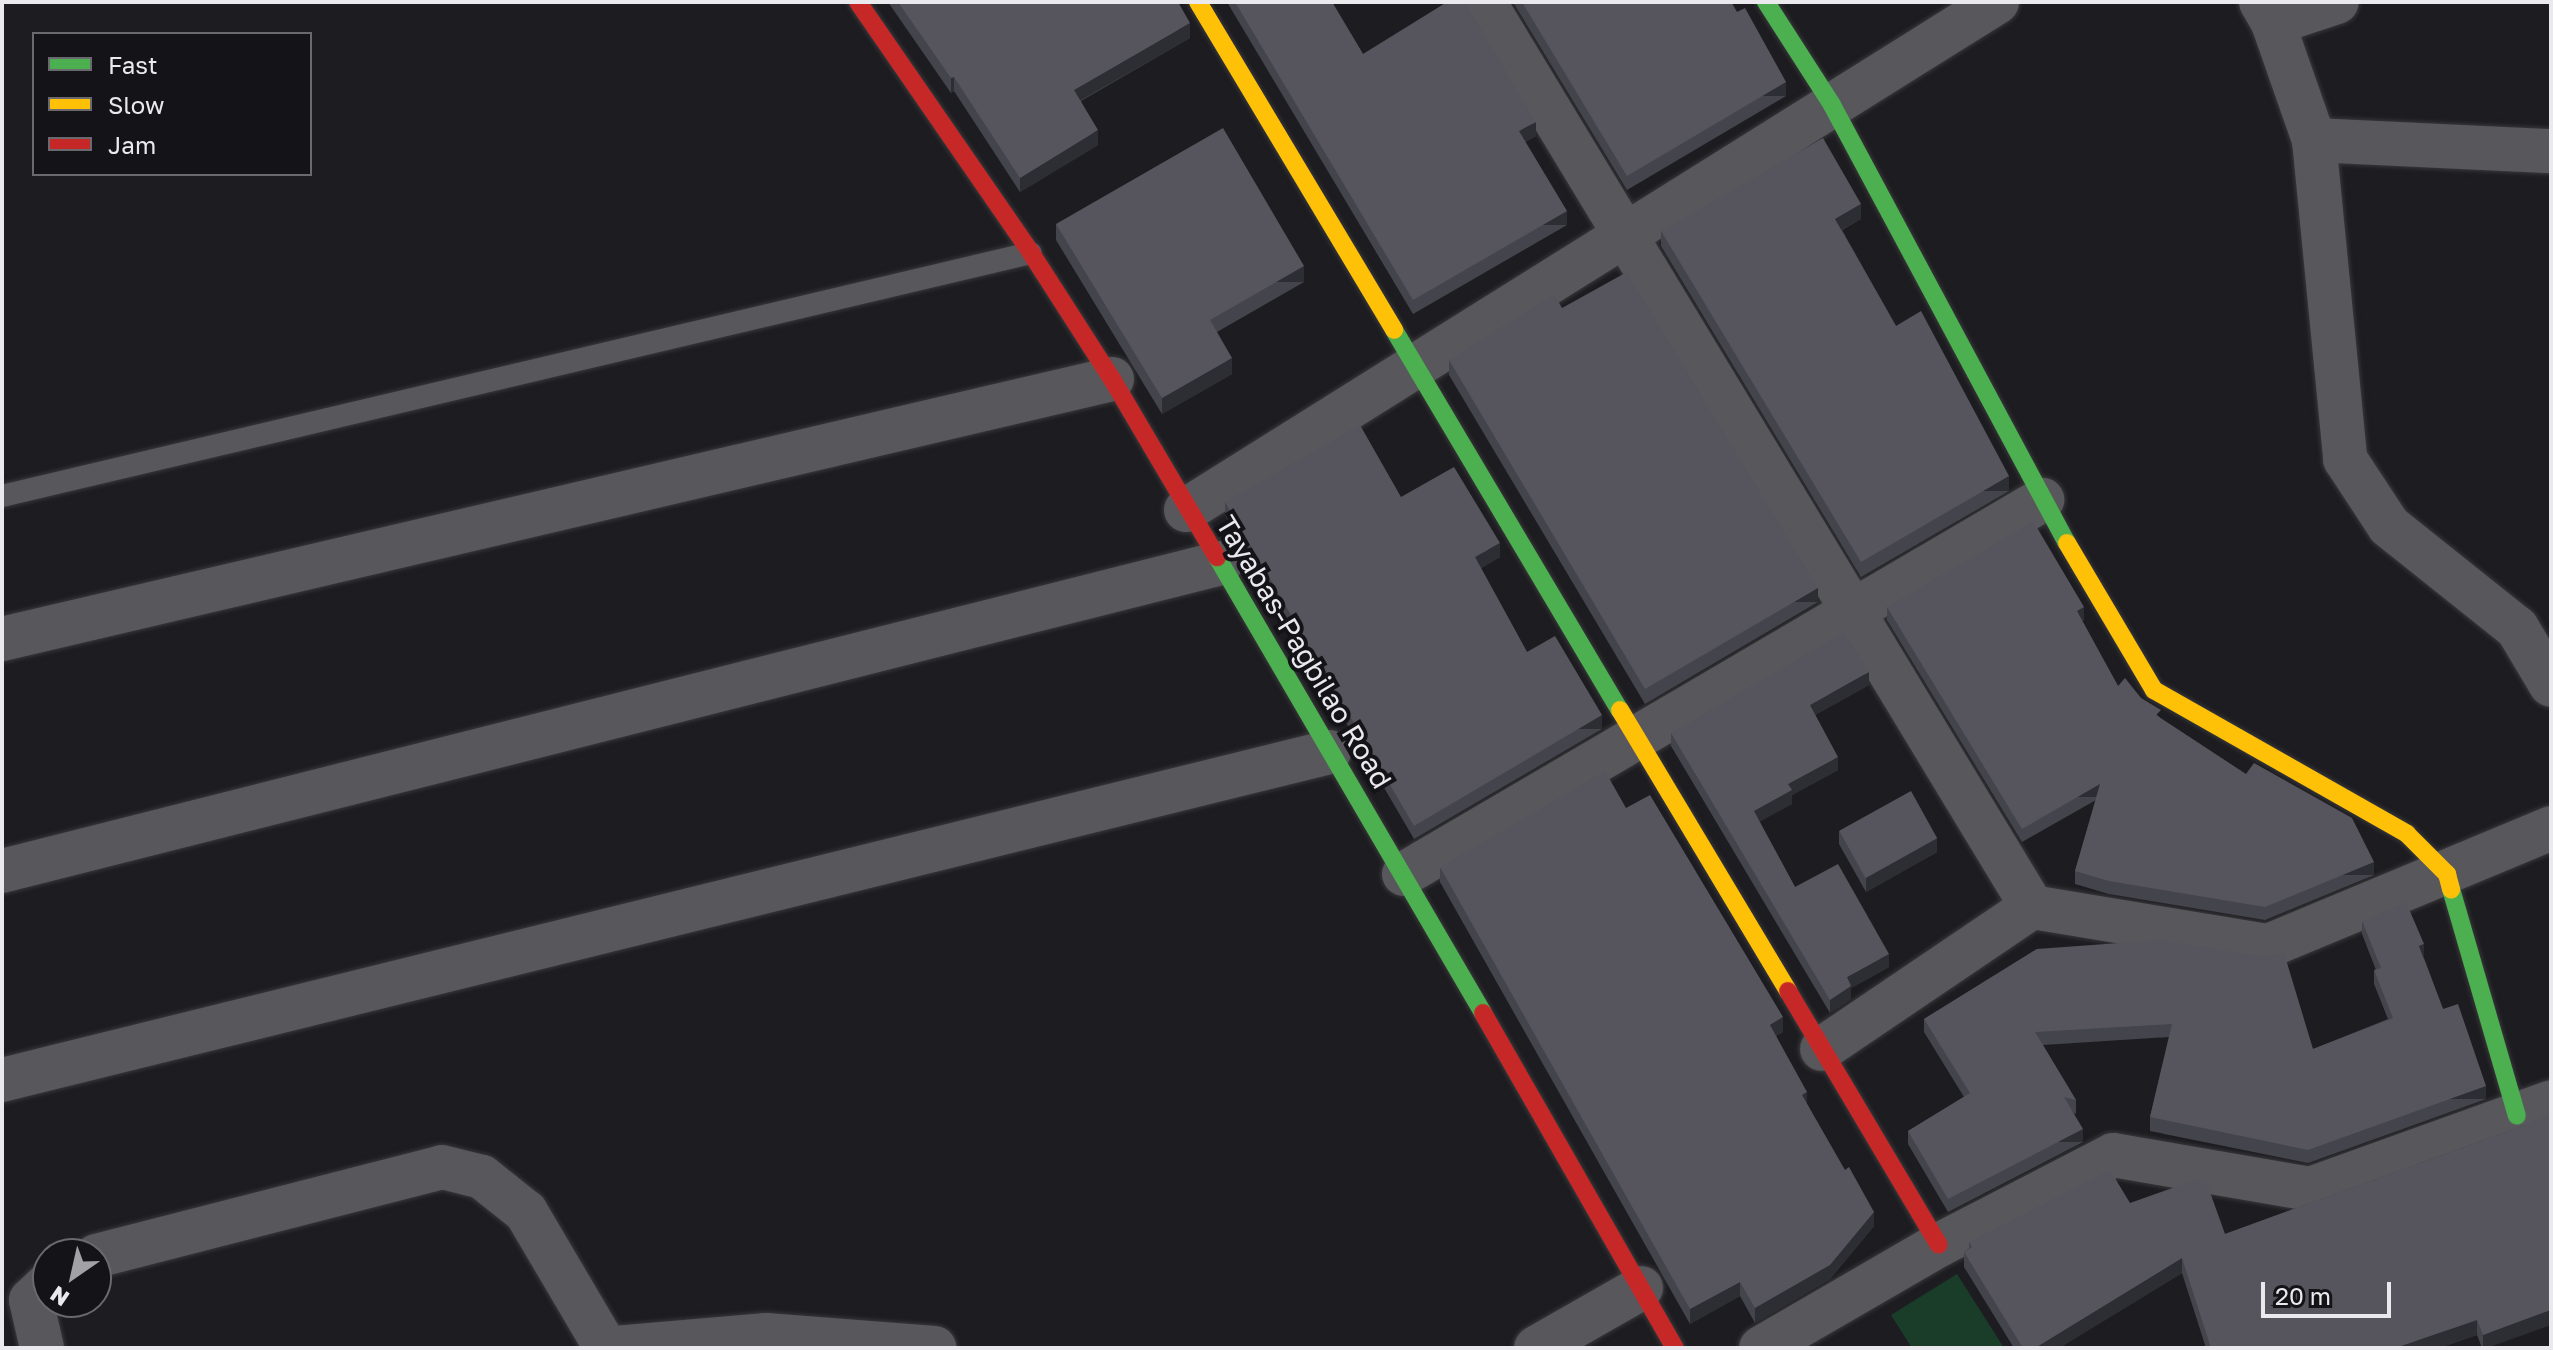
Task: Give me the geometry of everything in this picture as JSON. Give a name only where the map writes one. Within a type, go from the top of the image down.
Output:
[{"type":"street","name":"Tayabas-Pagbilao Road","points":[[858,2],[1031,253],[1112,379],[1186,510],[1221,563],[1329,752],[1404,874],[1675,1348]]},
{"type":"street","points":[[1198,2],[1939,1245]]},
{"type":"street","points":[[1484,2],[2032,907]]},
{"type":"street","points":[[1761,1348],[1939,1245],[2113,1155],[2310,1189],[2534,1109],[2447,874],[2407,834],[2154,690],[2042,500],[1832,105],[1766,2]]},
{"type":"street","points":[[1186,510],[1997,2]]},
{"type":"street","points":[[2337,2],[2267,12],[2314,140],[2345,459],[2389,526],[2517,628],[2551,685]]},
{"type":"street","points":[[2314,140],[2551,151]]},
{"type":"street","points":[[2,639],[1112,379]]},
{"type":"street","points":[[1404,874],[2042,500]]},
{"type":"street","points":[[2,871],[1221,563]]},
{"type":"street","points":[[2,1080],[1329,752]]},
{"type":"street","points":[[1822,1049],[2032,907],[2268,946],[2447,874],[2551,828]]},
{"type":"street","points":[[112,1252],[442,1167],[482,1177],[526,1212],[606,1348]]},
{"type":"street","points":[[1536,1348],[1641,1288]]},
{"type":"street","points":[[35,1318],[42,1348]]},
{"type":"street","points":[[615,1348],[766,1335],[935,1348]]},
{"type":"lane","points":[[2,496],[1031,253]]},
{"type":"green space","points":[[1957,1274],[2004,1348],[1912,1348],[1891,1315]]},
{"type":"building","points":[[898,2],[1178,2],[1190,23],[1074,90],[1098,130],[1020,178],[954,77],[951,78]]},
{"type":"building","points":[[1235,2],[1332,2],[1363,54],[1447,2],[1465,2],[1536,122],[1519,131],[1567,211],[1413,300]]},
{"type":"building","points":[[1522,2],[1731,2],[1737,12],[1745,8],[1786,82],[1627,176]]},
{"type":"building","points":[[1223,128],[1304,266],[1210,320],[1232,358],[1162,398],[1056,224]]},
{"type":"building","points":[[1823,138],[1861,204],[1835,219],[1896,326],[1921,311],[2009,476],[1861,562],[1661,231]]},
{"type":"building","points":[[1627,272],[1818,588],[1645,689],[1449,360],[1554,294],[1562,308]]},
{"type":"building","points":[[1360,425],[1401,497],[1454,467],[1500,543],[1475,557],[1527,652],[1555,636],[1602,715],[1414,826],[1225,502]]},
{"type":"building","points":[[2033,521],[2084,607],[2077,611],[2118,686],[2125,678],[2141,698],[2161,710],[2156,715],[2246,774],[2254,763],[2352,818],[2374,862],[2265,907],[2109,881],[2075,871],[2100,784],[2022,829],[1887,607]]},
{"type":"building","points":[[1844,632],[1869,672],[1810,705],[1838,757],[1788,784],[1792,790],[1754,811],[1795,887],[1838,864],[1889,954],[1847,977],[1851,986],[1830,1000],[1671,733]]},
{"type":"building","points":[[1605,771],[1626,808],[1650,795],[1783,1017],[1770,1025],[1807,1092],[1802,1095],[1845,1170],[1849,1167],[1874,1212],[1830,1265],[1755,1308],[1740,1282],[1690,1309],[1440,867]]},
{"type":"building","points":[[1911,791],[1937,838],[1865,878],[1839,831]]},
{"type":"building","points":[[2406,902],[2424,944],[2419,946],[2443,1009],[2458,1004],[2486,1086],[2308,1150],[2150,1117],[2172,1024],[2035,1032],[2076,1100],[2064,1097],[2083,1129],[1948,1199],[1908,1131],[1970,1093],[1924,1019],[2037,949],[2161,940],[2264,957],[2284,953],[2313,1049],[2393,1018],[2374,970],[2381,968],[2362,921]]},
{"type":"building","points":[[2551,1112],[2551,1310],[2483,1335],[2477,1320],[2395,1348],[2211,1348],[2182,1258],[2035,1348],[2023,1348],[1964,1252],[1972,1247],[1969,1242],[2110,1170],[2130,1203],[2195,1180],[2206,1181],[2225,1234],[2525,1125]]},
{"type":"traffic: fast","points":[[1766,2],[1832,105],[2067,543]]},
{"type":"traffic: fast","points":[[1394,330],[1620,710]]},
{"type":"traffic: fast","points":[[1217,557],[1483,1013]]},
{"type":"traffic: fast","points":[[2451,889],[2517,1116]]},
{"type":"traffic: slow","points":[[1198,2],[1394,330]]},
{"type":"traffic: slow","points":[[2067,543],[2154,690],[2407,834],[2447,874],[2451,889]]},
{"type":"traffic: slow","points":[[1620,710],[1788,991]]},
{"type":"traffic: jam","points":[[858,2],[1031,253],[1112,379],[1217,557]]},
{"type":"traffic: jam","points":[[1788,991],[1939,1245]]},
{"type":"traffic: jam","points":[[1483,1013],[1675,1348]]}]
